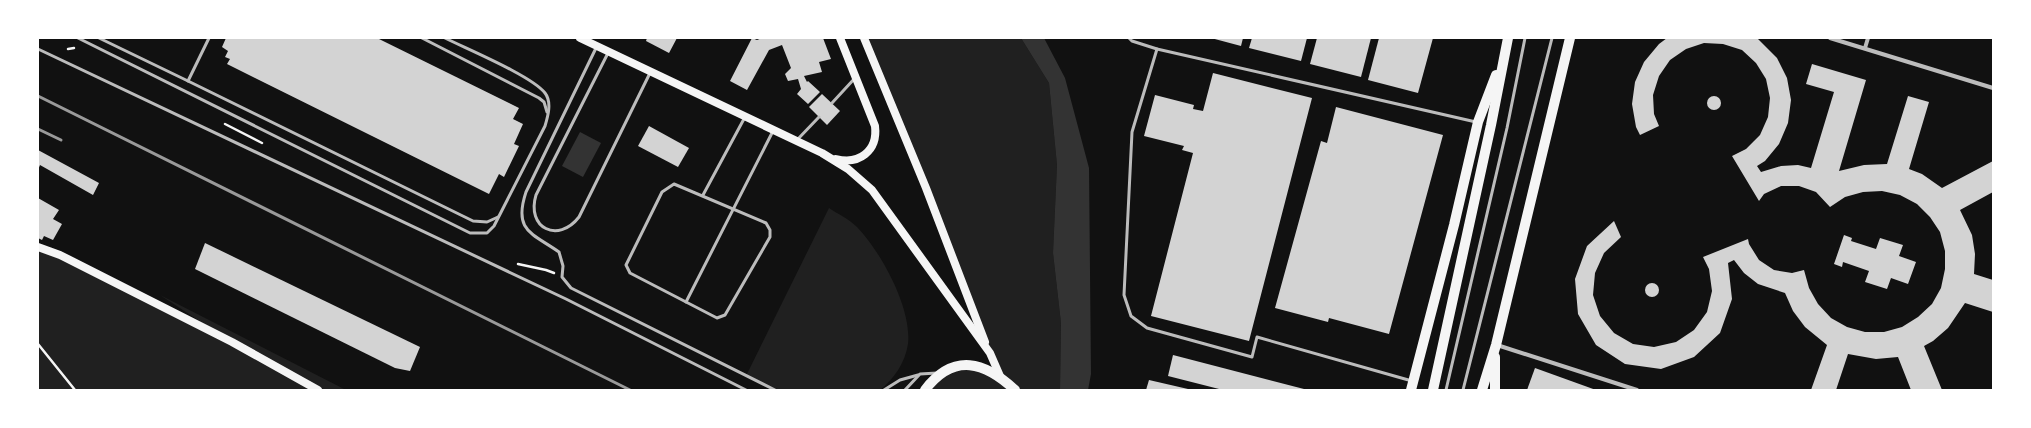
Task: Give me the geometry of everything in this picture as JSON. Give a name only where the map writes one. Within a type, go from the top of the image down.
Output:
[{"type":"main road","points":[[580,38],[773,131],[822,153],[847,162],[864,155],[873,144],[876,133],[875,126],[840,38]]},
{"type":"main road","points":[[864,38],[926,188],[990,354],[1000,376]]},
{"type":"main road","points":[[1434,390],[1488,140],[1508,38]]},
{"type":"main road","points":[[1482,390],[1496,345],[1570,38]]},
{"type":"main road","points":[[1412,386],[1454,225],[1478,122],[1505,51]]},
{"type":"main road","points":[[822,153],[848,169],[872,190],[990,354]]},
{"type":"main road","points":[[38,247],[60,255],[232,342],[318,390]]},
{"type":"main road","points":[[1495,390],[1496,345]]},
{"type":"main road","points":[[925,390],[943,373],[968,364],[981,367],[1000,376],[1015,390]]},
{"type":"street","points":[[1830,38],[1993,88]]},
{"type":"street","points":[[1865,48],[1868,38]]},
{"type":"street","points":[[1496,345],[1637,390]]},
{"type":"lane","points":[[78,38],[470,233],[487,233],[498,217],[545,126],[548,115],[549,101],[545,93],[529,80],[445,38]]},
{"type":"lane","points":[[99,38],[473,221],[487,222],[498,217]]},
{"type":"lane","points":[[188,81],[209,38]]},
{"type":"lane","points":[[422,38],[539,98],[544,102],[548,115]]},
{"type":"lane","points":[[1129,38],[1132,41],[1157,49],[1478,122]]},
{"type":"lane","points":[[1446,390],[1507,128],[1525,38]]},
{"type":"lane","points":[[1463,390],[1528,140],[1552,38]]},
{"type":"lane","points":[[597,46],[526,192],[521,208],[524,225],[532,235],[559,252],[563,266],[562,277],[571,288],[775,390]]},
{"type":"lane","points":[[38,49],[566,299],[746,390]]},
{"type":"lane","points":[[1157,49],[1132,132],[1124,295],[1131,316],[1147,328],[1252,357],[1257,337],[1412,386]]},
{"type":"lane","points":[[609,52],[532,206],[535,217],[541,226],[551,231],[562,231],[572,226],[579,217],[651,72]]},
{"type":"lane","points":[[832,103],[855,78]]},
{"type":"lane","points":[[703,195],[745,117]]},
{"type":"lane","points":[[796,141],[819,117]]},
{"type":"lane","points":[[686,302],[773,131]]},
{"type":"lane","points":[[674,184],[733,208],[766,223],[770,230],[770,237],[725,315],[717,318],[630,273],[626,265],[662,192],[667,187],[674,184]]},
{"type":"lane","points":[[884,390],[900,380],[920,374],[943,373]]},
{"type":"lane","points":[[905,390],[920,374]]},
{"type":"path","points":[[512,263],[546,270],[562,277]]},
{"type":"path","points":[[38,344],[76,390]]},
{"type":"shaded area","points":[[864,38],[1021,38],[1049,83],[1057,165],[1053,253],[1061,323],[1060,390],[925,390],[955,368],[999,375]]},
{"type":"shaded area","points":[[1021,38],[1044,38],[1065,78],[1089,168],[1091,374],[1088,390],[1060,390],[1061,323],[1053,253],[1057,165],[1049,83]]},
{"type":"shaded area","points":[[580,132],[601,143],[583,177],[562,166]]},
{"type":"shaded area","points":[[829,208],[857,227],[876,251],[885,266],[893,281],[905,314],[908,330],[907,351],[902,364],[894,376],[880,390],[775,390],[746,376]]},
{"type":"shaded area","points":[[38,247],[227,339],[160,295],[346,390],[38,390]]},
{"type":"building","points":[[226,38],[377,38],[519,108],[513,119],[523,124],[514,144],[519,146],[504,177],[499,174],[489,194],[227,64],[230,59],[225,57],[228,51],[222,47]]},
{"type":"building","points":[[647,38],[677,38],[669,53],[646,41]]},
{"type":"building","points":[[752,38],[757,40],[762,38],[823,38],[831,59],[819,62],[822,72],[804,76],[807,82],[808,81],[820,92],[808,104],[797,94],[801,89],[798,79],[788,81],[785,74],[791,68],[782,45],[769,50],[747,90],[730,81]]},
{"type":"building","points":[[1211,38],[1243,38],[1241,46]]},
{"type":"building","points":[[1252,38],[1307,38],[1301,61],[1249,48]]},
{"type":"building","points":[[1317,38],[1371,38],[1361,77],[1310,64]]},
{"type":"building","points":[[1379,38],[1433,38],[1418,93],[1368,80]]},
{"type":"building","points":[[1667,38],[1757,38],[1777,58],[1787,78],[1791,100],[1788,123],[1779,144],[1765,161],[1757,166],[1761,172],[1781,166],[1798,165],[1811,168],[1834,92],[1806,84],[1812,64],[1866,80],[1839,171],[1864,165],[1887,164],[1908,96],[1929,102],[1909,169],[1922,174],[1942,188],[1993,161],[1993,192],[1960,210],[1972,235],[1975,254],[1974,274],[1993,280],[1993,312],[1965,303],[1948,328],[1933,341],[1924,346],[1942,390],[1911,390],[1898,357],[1876,359],[1848,354],[1836,390],[1811,390],[1827,345],[1805,327],[1793,311],[1785,293],[1758,284],[1744,273],[1734,260],[1728,263],[1732,299],[1720,333],[1694,357],[1661,369],[1625,364],[1596,345],[1578,314],[1575,279],[1587,246],[1614,221],[1621,237],[1604,253],[1595,273],[1593,295],[1600,316],[1614,333],[1633,344],[1654,347],[1676,342],[1694,330],[1707,312],[1712,291],[1709,269],[1703,257],[1748,239],[1749,244],[1759,260],[1774,270],[1792,273],[1804,270],[1809,288],[1818,304],[1831,318],[1847,327],[1865,332],[1884,332],[1902,327],[1918,317],[1932,304],[1941,288],[1945,269],[1945,251],[1940,232],[1930,217],[1917,204],[1900,195],[1882,191],[1863,192],[1845,197],[1830,207],[1816,192],[1799,186],[1781,186],[1764,194],[1759,201],[1732,156],[1746,149],[1760,135],[1768,117],[1770,98],[1766,79],[1756,63],[1742,50],[1723,44],[1704,43],[1686,49],[1670,60],[1659,76],[1653,95],[1654,114],[1659,126],[1640,135],[1636,127],[1632,104],[1635,82],[1644,62],[1659,44]]},
{"type":"building","points":[[1213,73],[1312,98],[1249,341],[1151,316],[1193,153],[1182,150],[1184,146],[1144,136],[1155,95],[1194,105],[1193,109],[1203,111]]},
{"type":"building","points":[[822,94],[840,111],[827,125],[809,107]]},
{"type":"building","points":[[1714,96],[1719,98],[1721,103],[1719,108],[1714,110],[1709,108],[1707,103],[1709,98]]},
{"type":"building","points":[[1336,107],[1443,135],[1389,334],[1329,318],[1328,322],[1275,308],[1321,141],[1327,143]]},
{"type":"building","points":[[649,126],[689,148],[678,167],[638,146]]},
{"type":"building","points":[[38,150],[99,183],[93,195],[40,165],[38,170]]},
{"type":"building","points":[[38,198],[59,210],[53,219],[62,224],[53,240],[44,236],[42,240],[38,238]]},
{"type":"building","points":[[1844,235],[1852,238],[1851,241],[1876,249],[1880,238],[1903,245],[1899,256],[1916,262],[1908,284],[1891,278],[1887,289],[1865,282],[1869,271],[1843,262],[1842,267],[1834,264]]},
{"type":"building","points":[[205,243],[420,347],[410,371],[395,368],[195,269]]},
{"type":"building","points":[[1652,283],[1657,285],[1659,290],[1657,295],[1652,297],[1647,295],[1645,290],[1647,285]]},
{"type":"building","points":[[1173,355],[1304,390],[1223,390],[1168,376]]},
{"type":"building","points":[[1535,368],[1596,390],[1527,390]]},
{"type":"building","points":[[1149,380],[1188,389],[1188,390],[1146,390]]},
{"type":"railway","points":[[38,96],[630,390]]},
{"type":"railway","points":[[38,129],[61,140]]}]
